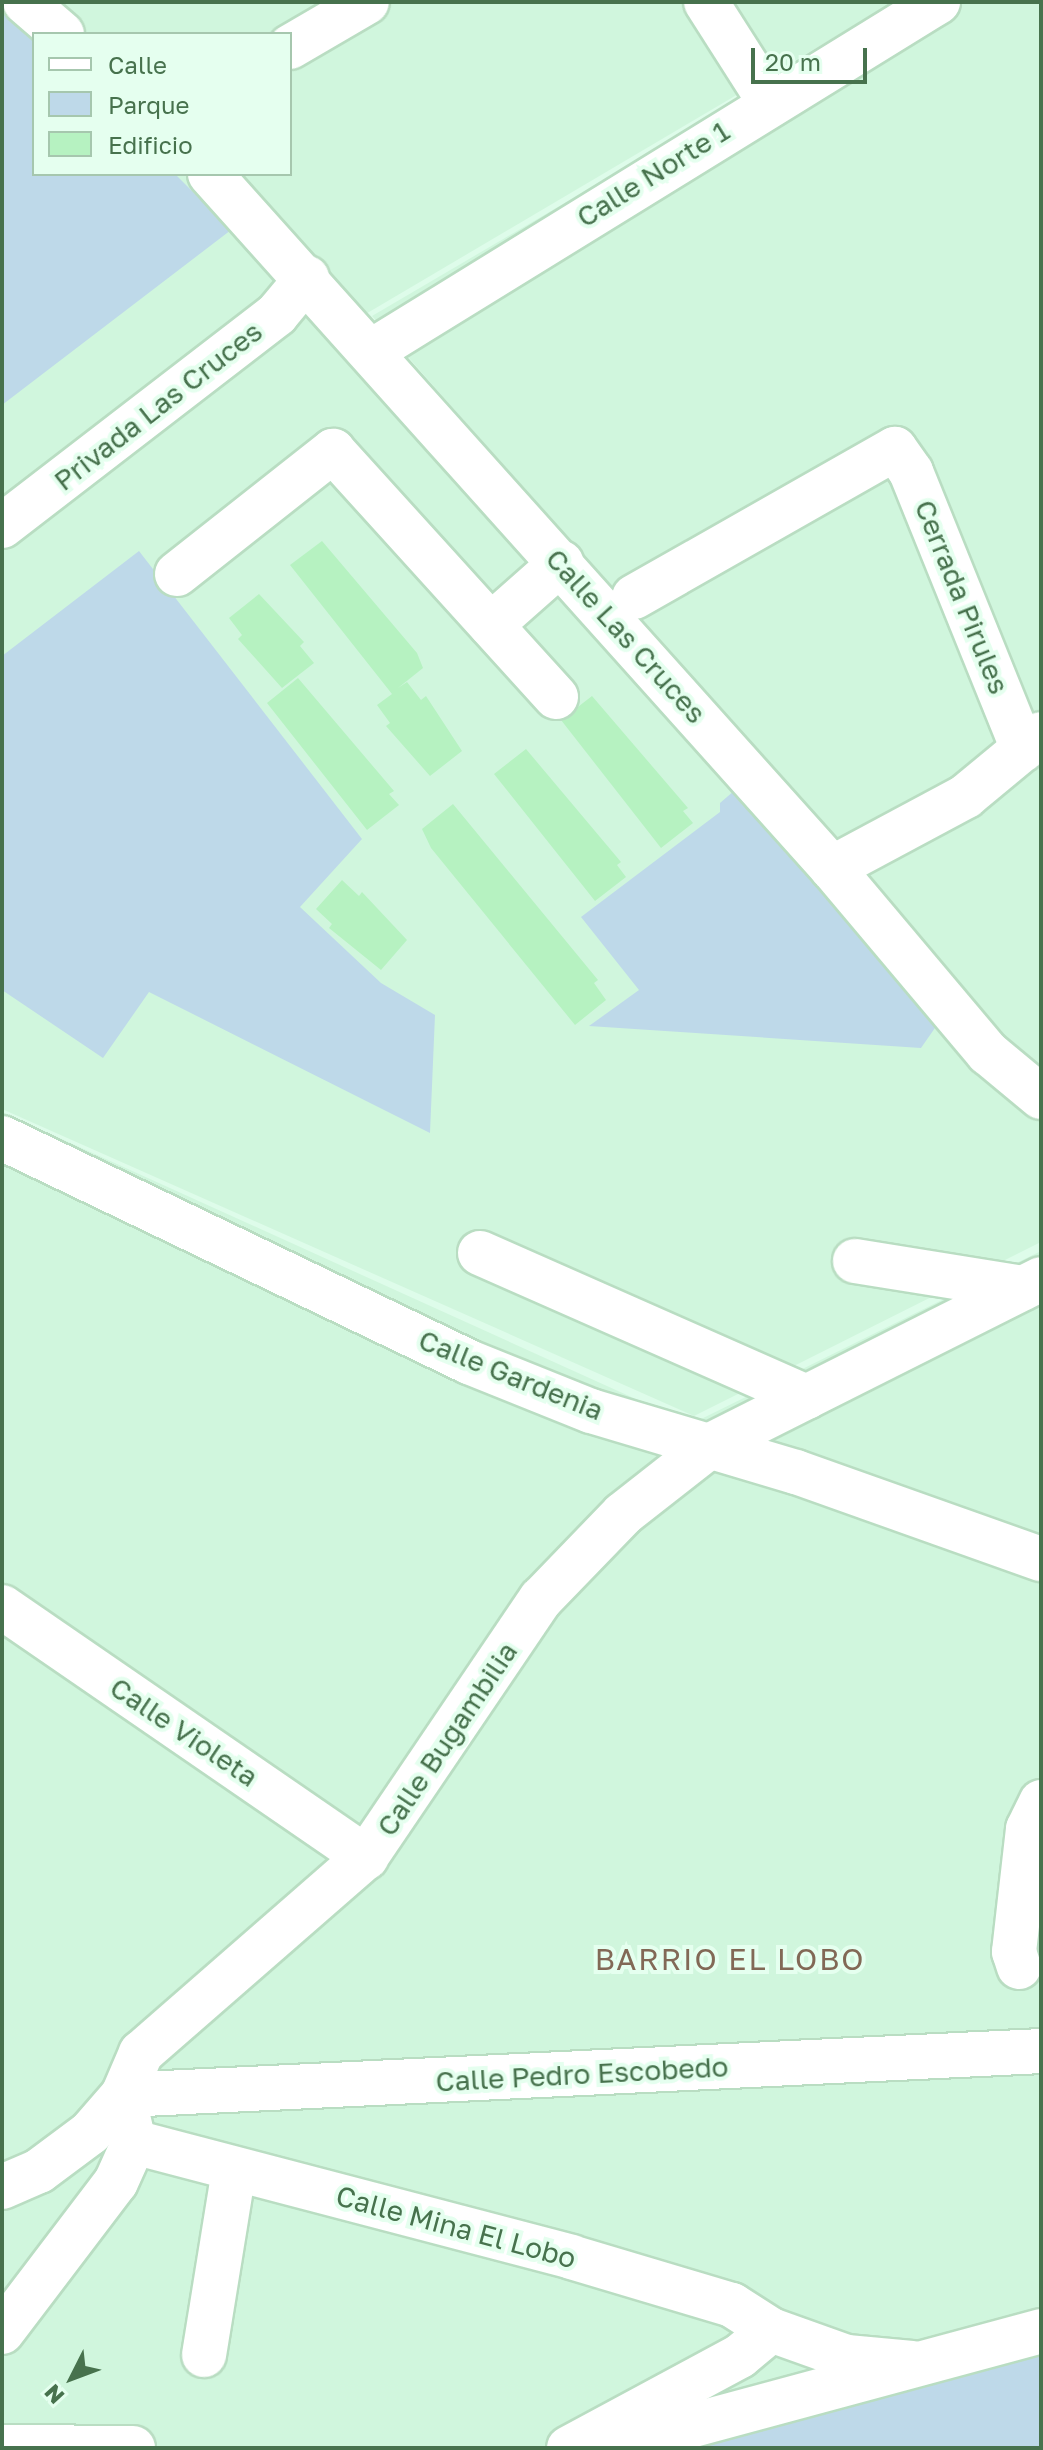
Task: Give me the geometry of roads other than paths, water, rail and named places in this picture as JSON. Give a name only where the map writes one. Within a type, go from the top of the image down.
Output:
[{"type":"street","points":[[25,2],[60,32]]},
{"type":"street","points":[[292,46],[367,2]]},
{"type":"street","points":[[706,2],[769,101]]},
{"type":"street","name":"Calle Norte 1","points":[[372,351],[769,101],[938,2]]},
{"type":"street","name":"Calle Las Cruces","points":[[212,176],[307,278],[832,868],[988,1053],[1041,1097]]},
{"type":"street","name":"Privada Las Cruces","points":[[2,526],[277,314],[307,278]]},
{"type":"street","name":"Cerrada Pirules","points":[[634,597],[895,449],[911,472],[1032,741]]},
{"type":"street","points":[[177,574],[333,451],[556,697]]},
{"type":"street","points":[[491,625],[561,563]]},
{"type":"street","points":[[832,868],[966,796],[1032,741]]},
{"type":"street","name":"Calle Gardenia","points":[[2,1138],[469,1362],[591,1411],[711,1445],[1041,1559]]},
{"type":"street","points":[[480,1253],[807,1397]]},
{"type":"street","points":[[855,1261],[1032,1284]]},
{"type":"street","name":"Calle Bugambilia","points":[[2,2187],[39,2171],[90,2133],[123,2095],[141,2053],[171,2021],[340,1886],[366,1857],[541,1599],[623,1514],[711,1445],[1032,1284]]},
{"type":"street","name":"Calle Violeta","points":[[6,1620],[366,1857]]},
{"type":"street","points":[[1019,1967],[1014,1952],[1028,1829],[1041,1802]]},
{"type":"street","name":"Calle Pedro Escobedo","points":[[123,2095],[1041,2051]]},
{"type":"street","points":[[2,2332],[116,2182],[134,2142],[123,2095]]},
{"type":"street","name":"Calle Mina El Lobo","points":[[134,2142],[571,2257],[732,2305],[771,2330],[847,2357],[912,2363]]},
{"type":"street","points":[[204,2355],[234,2169]]},
{"type":"street","points":[[569,2448],[740,2356],[771,2330]]},
{"type":"street","points":[[608,2448],[912,2363],[1041,2331]]},
{"type":"street","points":[[2,2447],[133,2448]]},
{"type":"district","name":"BARRIO EL LOBO","points":[[730,1959]]}]
